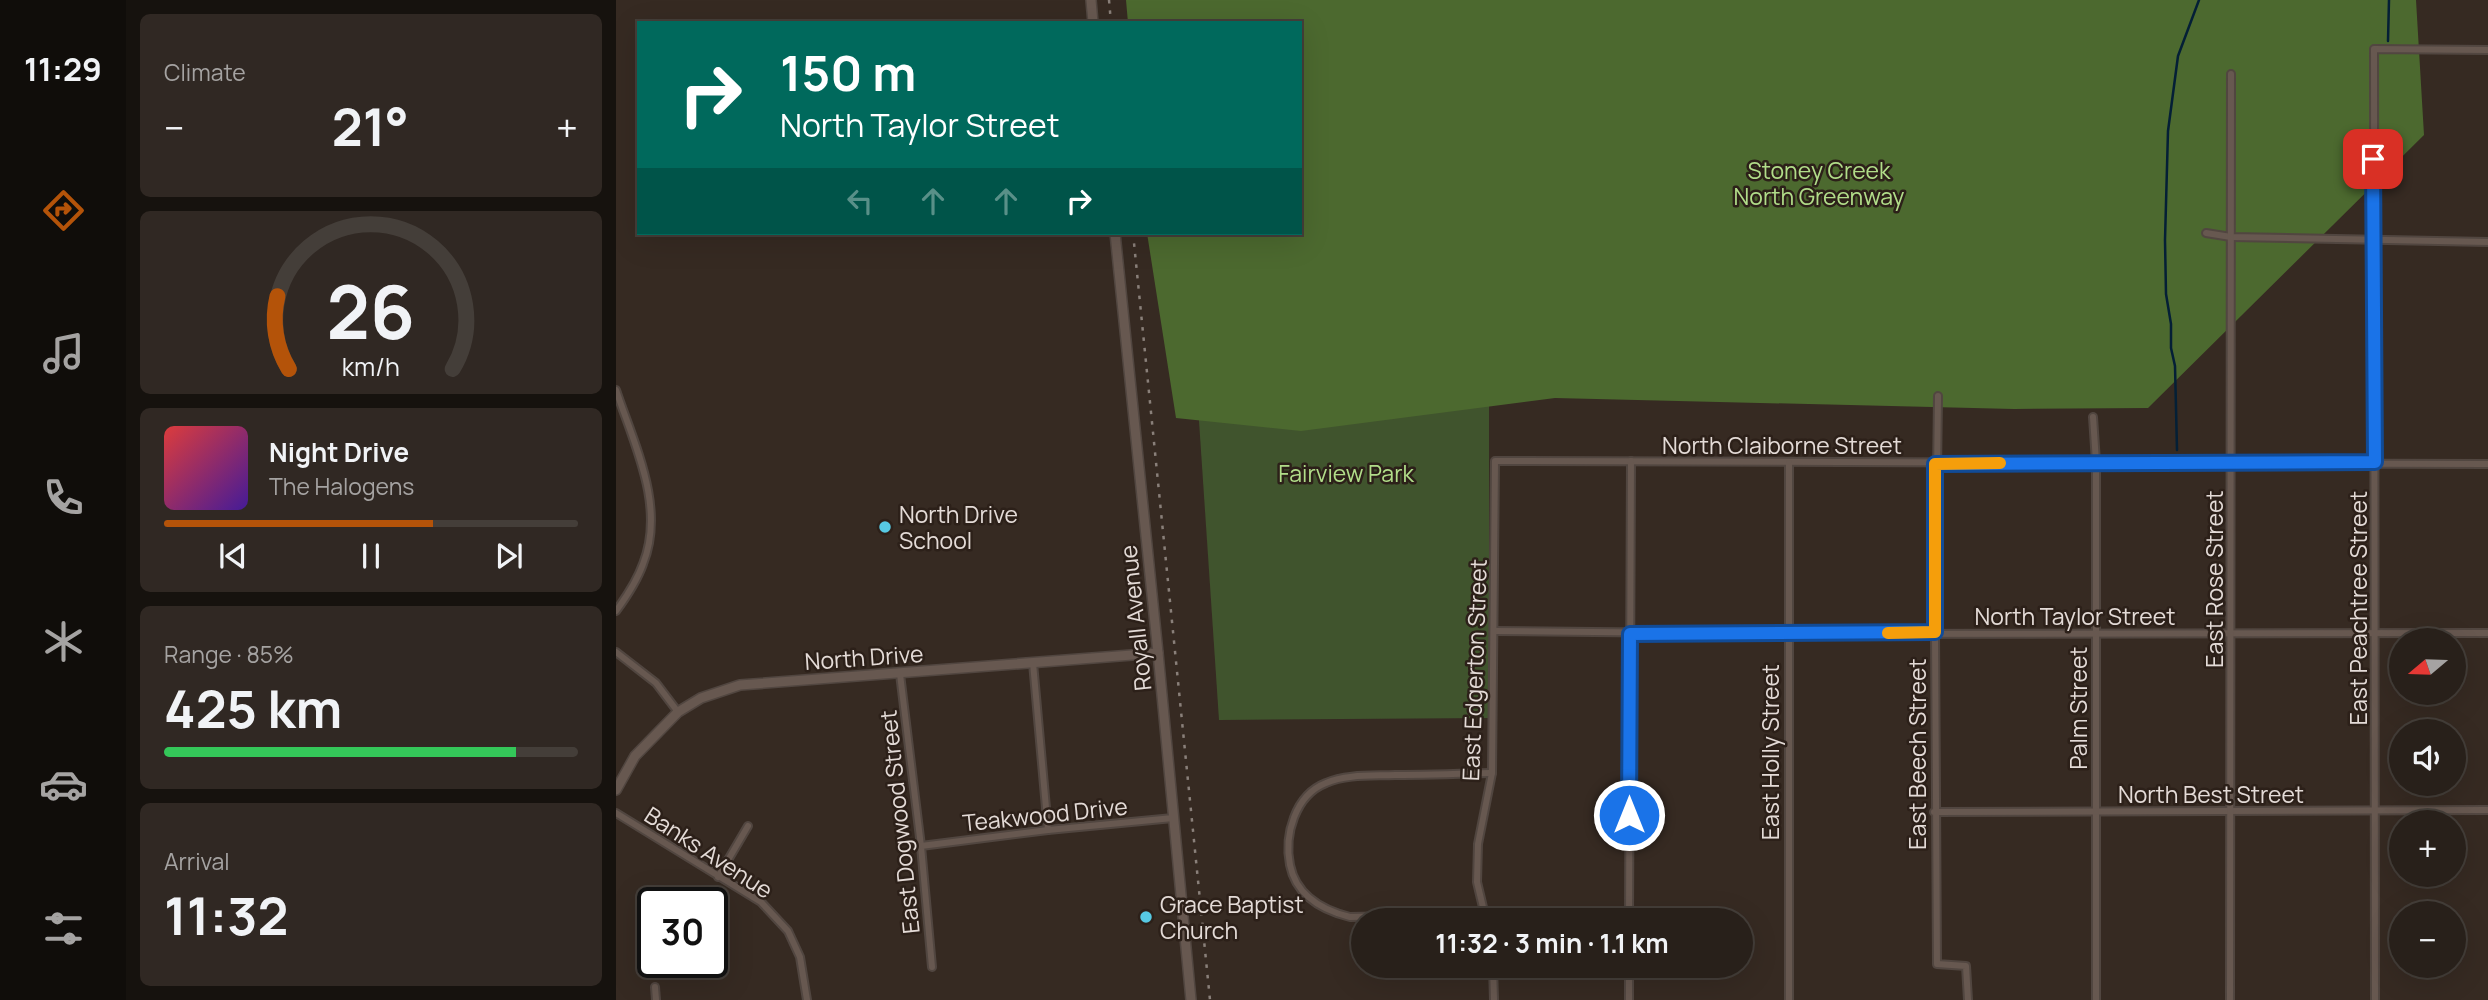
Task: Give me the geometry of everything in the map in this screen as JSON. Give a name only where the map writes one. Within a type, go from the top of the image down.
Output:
[{"type":"street","points":[[1091,0],[1093,21]]},
{"type":"street","name":"East Peachtree Street","points":[[2375,1000],[2374,49],[2488,50]]},
{"type":"street","name":"East Rose Street","points":[[2230,1000],[2231,74]]},
{"type":"street","points":[[2206,233],[2231,237],[2488,242]]},
{"type":"street","name":"Royall Avenue","points":[[1115,235],[1191,1000]]},
{"type":"street","points":[[616,390],[644,477],[652,514],[651,535],[644,562],[633,586],[616,611]]},
{"type":"street","name":"East Beech Street","points":[[1938,396],[1935,464],[1934,812],[1937,964],[1966,965],[1968,1000]]},
{"type":"street","name":"Palm Street","points":[[2093,417],[2096,462],[2096,1000]]},
{"type":"street","name":"North Claiborne Street","points":[[1496,461],[1935,464],[2232,461],[2488,464]]},
{"type":"street","name":"East Edgerton Street","points":[[1483,908],[1477,882],[1478,844],[1492,773],[1496,461]]},
{"type":"street","points":[[1629,908],[1631,461]]},
{"type":"street","name":"East Holly Street","points":[[1789,463],[1789,1000]]},
{"type":"street","name":"North Taylor Street","points":[[1494,631],[1630,634],[2488,633]]},
{"type":"street","points":[[616,652],[656,683],[678,712]]},
{"type":"street","name":"North Drive","points":[[616,790],[635,756],[678,712],[701,698],[740,685],[1158,653]]},
{"type":"street","points":[[1033,663],[1048,830]]},
{"type":"street","name":"East Dogwood Street","points":[[900,674],[932,967]]},
{"type":"street","points":[[1351,917],[1329,912],[1309,898],[1293,879],[1288,855],[1290,826],[1301,805],[1315,790],[1326,783],[1370,776],[1492,773]]},
{"type":"street","name":"North Best Street","points":[[1934,812],[2488,810]]},
{"type":"street","name":"Banks Avenue","points":[[616,813],[761,902],[788,931],[800,957],[807,1000]]},
{"type":"street","name":"Teakwood Drive","points":[[920,846],[1173,818]]},
{"type":"street","points":[[718,877],[748,826]]},
{"type":"street","points":[[1493,978],[1494,1000]]},
{"type":"street","points":[[1629,978],[1629,1000]]},
{"type":"street","points":[[655,988],[656,1000]]},
{"type":"green space","name":"Stoney Creek North Greenway","points":[[1126,0],[2416,0],[2424,135],[2148,408],[2014,409],[1555,398],[1301,431],[1176,418],[1147,235],[1302,235],[1302,21],[1128,21]]},
{"type":"green space","name":"Fairview Park","points":[[1489,327],[1489,718],[1219,720],[1193,331]]},
{"type":"waterway","points":[[2177,450],[2175,366],[2166,294],[2168,131],[2178,56],[2199,0]]},
{"type":"waterway","points":[[2388,41],[2389,0]]},
{"type":"railway","points":[[1109,0],[1111,21]]},
{"type":"railway","points":[[1133,235],[1210,1000]]},
{"type":"slow traffic","points":[[1888,633],[1935,632],[1935,464],[2000,463]]},
{"type":"place","name":"North Drive School","points":[[885,527]]},
{"type":"place","name":"Grace Baptist Church","points":[[1146,917]]},
{"type":"route","points":[[1629,815],[1630,634],[1935,632],[1935,464],[2375,462],[2373,159]]}]
